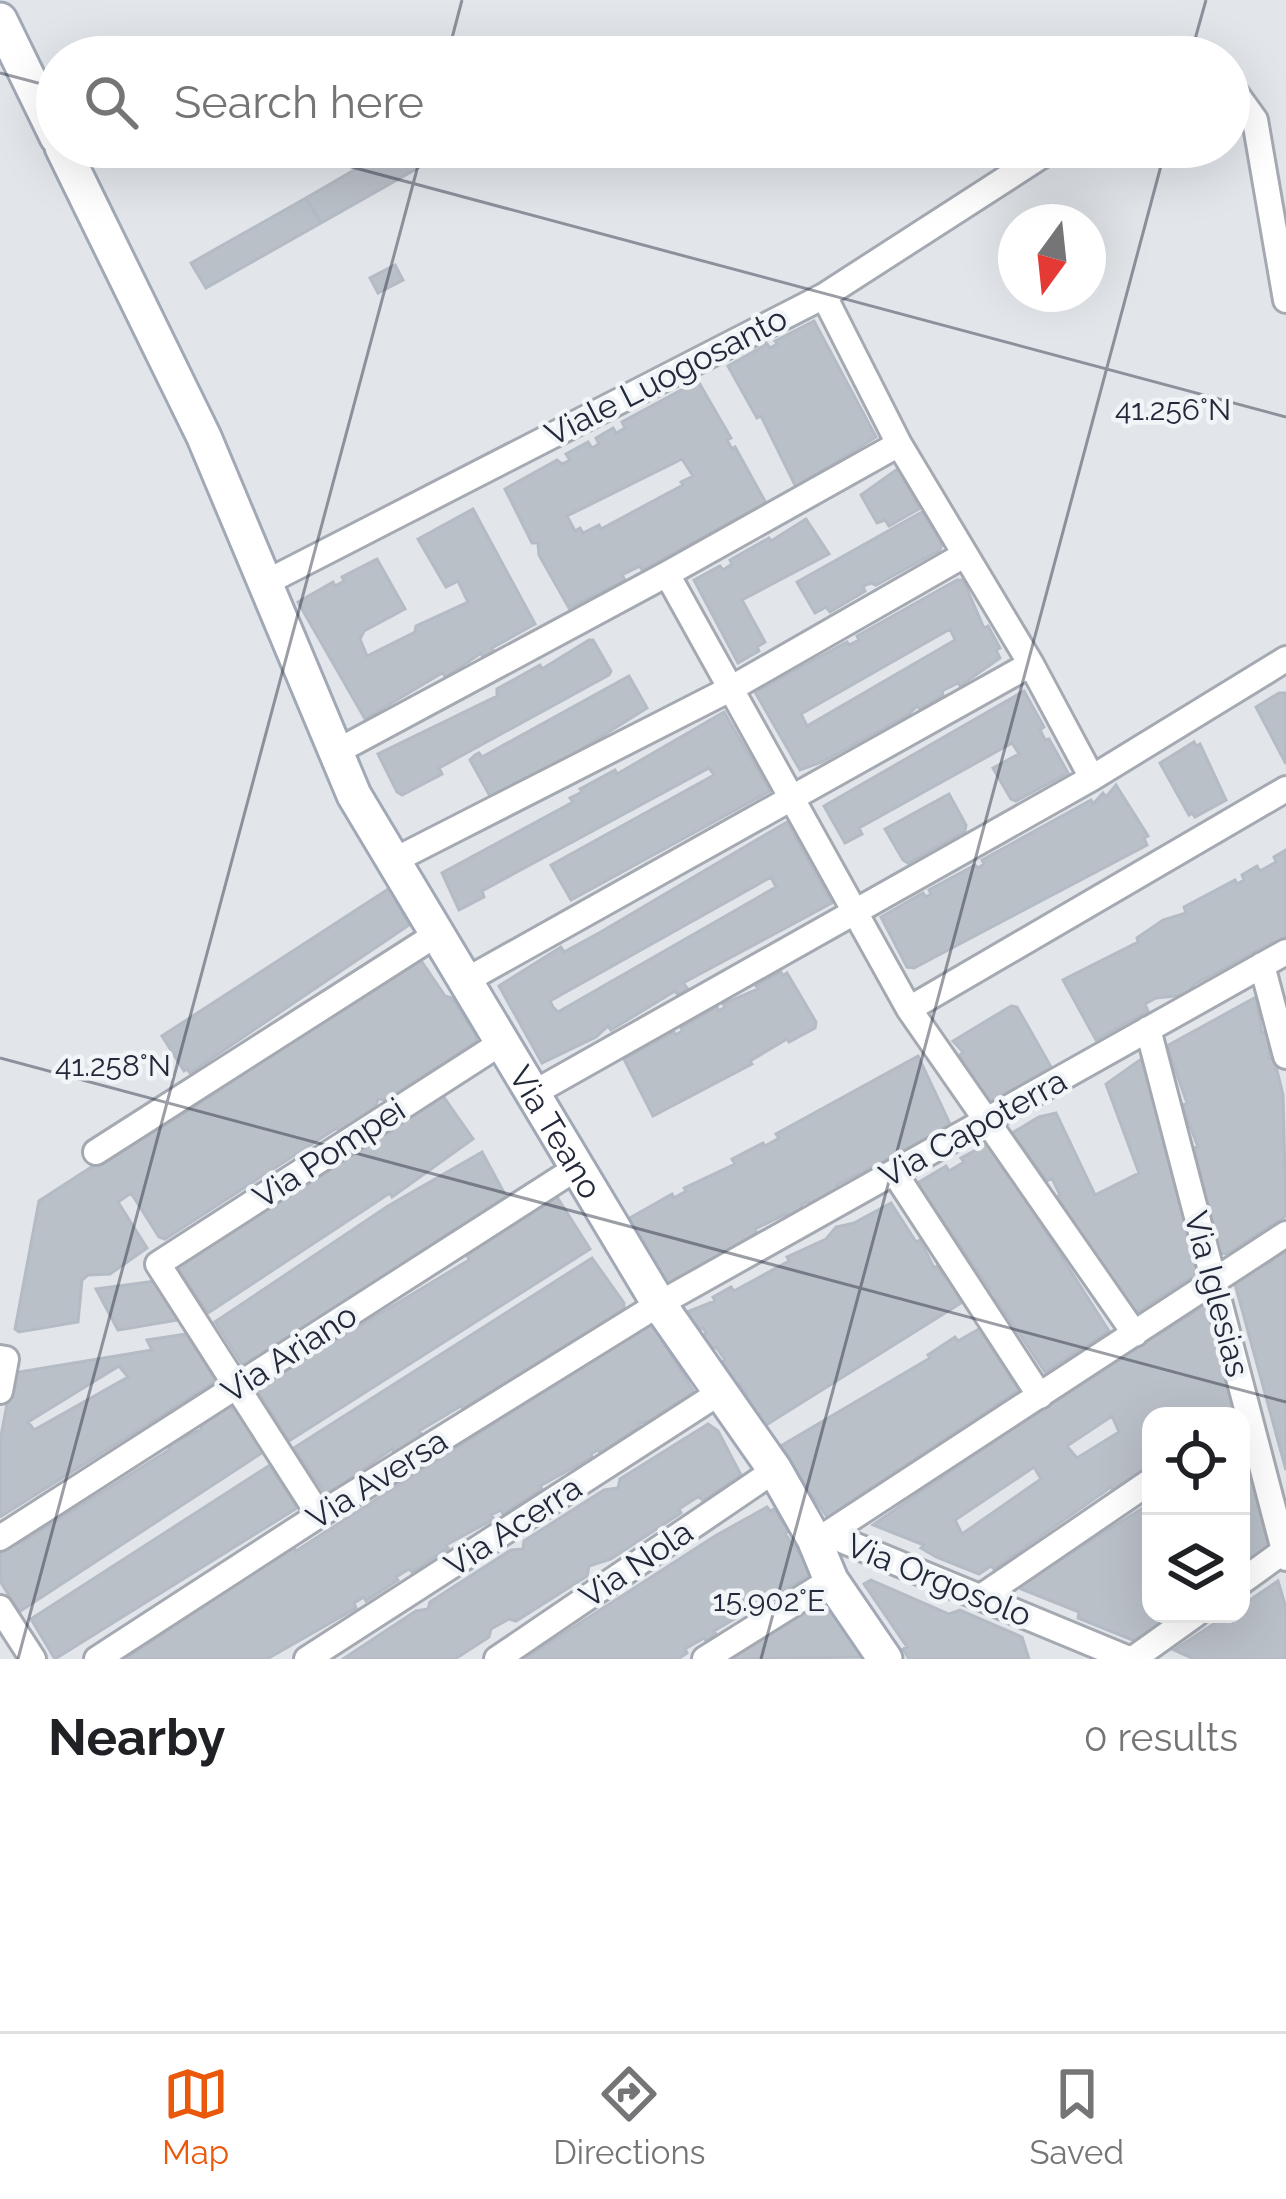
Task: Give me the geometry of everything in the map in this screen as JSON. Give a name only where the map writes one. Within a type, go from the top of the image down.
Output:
[{"type":"street","points":[[0,20],[36,94]]},
{"type":"street","points":[[1250,113],[1255,120],[1286,300]]},
{"type":"street","name":"Via Teano","points":[[72,168],[204,437],[354,795],[659,1304],[820,1537],[831,1580],[884,1659]]},
{"type":"street","name":"Viale Luogosanto","points":[[265,583],[824,296],[1022,168]]},
{"type":"street","points":[[824,296],[898,444],[1031,664],[1092,778]]},
{"type":"street","points":[[336,752],[898,444]]},
{"type":"street","points":[[393,861],[732,688],[964,555]]},
{"type":"street","points":[[667,574],[909,1010],[1135,1334]]},
{"type":"street","points":[[532,1094],[1092,778],[1286,659]]},
{"type":"street","points":[[465,981],[1031,664]]},
{"type":"street","points":[[909,1010],[1286,789]]},
{"type":"street","points":[[95,1152],[437,934]]},
{"type":"street","name":"Via Capoterra","points":[[659,1304],[1286,952]]},
{"type":"street","points":[[1262,965],[1286,1056]]},
{"type":"street","name":"Via Iglesias","points":[[1148,1029],[1242,1407]]},
{"type":"street","name":"Via Pompei","points":[[235,1388],[158,1264],[501,1043]]},
{"type":"street","name":"Via Ariano","points":[[0,1538],[578,1167]]},
{"type":"street","points":[[894,1172],[1040,1396]]},
{"type":"street","points":[[820,1537],[1286,1234]]},
{"type":"street","name":"Via Aversa","points":[[98,1659],[659,1304]]},
{"type":"street","points":[[0,1358],[6,1359],[0,1391]]},
{"type":"street","points":[[235,1388],[319,1515]]},
{"type":"street","name":"Via Acerra","points":[[307,1659],[719,1393]]},
{"type":"street","name":"Via Iglesias","points":[[1250,1435],[1285,1555]]},
{"type":"street","name":"Via Nola","points":[[496,1659],[775,1470]]},
{"type":"street","points":[[981,1597],[1142,1487]]},
{"type":"street","name":"Via Orgosolo","points":[[820,1537],[1131,1659]]},
{"type":"street","points":[[1250,1576],[1285,1555]]},
{"type":"street","points":[[705,1659],[831,1580]]},
{"type":"street","points":[[0,1608],[33,1659]]},
{"type":"street","points":[[1131,1659],[1183,1623]]},
{"type":"building","points":[[358,168],[418,168],[321,223],[306,198]]},
{"type":"building","points":[[306,198],[321,223],[206,288],[191,263]]},
{"type":"building","points":[[395,265],[403,280],[378,293],[370,278]]},
{"type":"building","points":[[814,321],[876,437],[796,487],[761,416],[757,418],[728,366]]},
{"type":"building","points":[[698,381],[766,503],[642,570],[640,566],[622,575],[625,580],[569,608],[505,489],[557,460],[562,464],[570,460],[566,454],[588,442],[592,448],[599,444],[596,438],[613,428],[616,433],[625,428],[622,422]],"holes":[[[682,459],[693,476],[601,529],[599,525],[583,533],[580,528],[575,531],[567,516]]]},
{"type":"building","points":[[896,470],[919,509],[889,526],[885,520],[877,523],[861,495]]},
{"type":"building","points":[[473,509],[535,624],[365,719],[298,602],[333,582],[335,586],[344,581],[342,577],[377,559],[405,609],[364,631],[360,639],[367,656],[415,632],[416,626],[468,602],[458,581],[446,587],[418,539]]},
{"type":"building","points":[[922,512],[942,544],[940,550],[876,585],[863,586],[865,591],[830,612],[826,607],[815,613],[797,582]]},
{"type":"building","points":[[806,519],[829,554],[742,600],[765,642],[738,663],[694,580],[720,566],[723,570],[732,564],[730,560]]},
{"type":"building","points":[[963,580],[984,628],[988,626],[1000,648],[996,650],[1000,658],[920,709],[917,706],[800,770],[755,692],[859,640],[857,636]],"holes":[[[950,629],[955,640],[807,726],[801,714]]]},
{"type":"building","points":[[589,640],[611,671],[609,675],[439,768],[442,774],[402,795],[397,792],[378,754],[497,696],[497,689]]},
{"type":"building","points":[[629,676],[647,708],[556,765],[495,798],[490,796],[470,760],[475,755],[482,757]]},
{"type":"building","points":[[1024,691],[1044,727],[1040,730],[1045,740],[1049,739],[1068,773],[1016,801],[1011,799],[993,768],[1019,754],[1012,743],[859,828],[862,834],[845,843],[824,806]]},
{"type":"building","points":[[1286,693],[1286,764],[1256,707]]},
{"type":"building","points":[[724,712],[770,791],[571,900],[551,865],[714,775],[709,768],[482,891],[484,897],[459,910],[442,873],[573,802],[570,798],[580,789],[615,770],[617,774]]},
{"type":"building","points":[[1194,742],[1200,744],[1226,800],[1195,817],[1189,815],[1160,763]]},
{"type":"building","points":[[1116,785],[1148,836],[1144,838],[1147,845],[914,968],[907,967],[881,917],[923,893],[926,897],[929,890],[975,865],[978,868],[982,860],[1091,800],[1093,804],[1103,793],[1106,797]]},
{"type":"building","points":[[949,794],[965,831],[908,863],[903,860],[885,829]]},
{"type":"building","points":[[787,822],[832,903],[683,983],[688,989],[678,995],[675,991],[611,1030],[608,1026],[596,1037],[542,1063],[499,986],[561,947],[564,952]],"holes":[[[771,877],[776,887],[558,1012],[553,1007],[550,1001]]]},
{"type":"building","points":[[1286,850],[1286,940],[1275,946],[1273,942],[1195,984],[1184,995],[1156,998],[1145,1004],[1148,1011],[1096,1040],[1063,980],[1138,942],[1137,938],[1163,920],[1186,913],[1184,907],[1235,880],[1237,884],[1244,880],[1242,875],[1257,866],[1260,871],[1276,862],[1274,857]]},
{"type":"building","points":[[390,888],[409,925],[190,1073],[184,1071],[162,1036]]},
{"type":"building","points":[[420,959],[445,996],[452,998],[476,1042],[386,1100],[378,1099],[375,1108],[340,1132],[332,1131],[165,1239],[159,1237],[131,1193],[118,1202],[147,1248],[110,1274],[88,1275],[82,1280],[78,1322],[15,1329],[39,1201],[158,1124],[161,1128]]},
{"type":"building","points":[[781,972],[783,976],[787,973],[816,1022],[815,1028],[787,1039],[750,1061],[752,1064],[653,1116],[624,1059],[676,1035]]},
{"type":"building","points":[[1256,997],[1262,1033],[1267,1031],[1269,1059],[1274,1058],[1283,1095],[1286,1216],[1226,1254],[1219,1253],[1194,1148],[1198,1147],[1182,1105],[1187,1103],[1167,1046]]},
{"type":"building","points":[[1011,1006],[1017,1007],[1051,1067],[991,1103],[953,1041]]},
{"type":"building","points":[[918,1056],[951,1126],[837,1185],[839,1189],[810,1206],[808,1201],[788,1217],[755,1229],[757,1234],[664,1285],[628,1219],[735,1164],[732,1159],[765,1146],[779,1138],[776,1134]]},
{"type":"building","points":[[1145,1060],[1167,1137],[1163,1139],[1200,1271],[1134,1314],[1057,1197],[1052,1178],[1047,1181],[1012,1133],[1056,1113],[1095,1195],[1139,1173],[1106,1084]]},
{"type":"building","points":[[441,1093],[473,1139],[392,1197],[390,1193],[208,1313],[177,1267],[281,1196],[361,1151],[358,1147],[383,1130],[386,1134],[392,1131],[388,1126]]},
{"type":"building","points":[[989,1143],[1109,1331],[1045,1372],[996,1299],[986,1292],[990,1289],[919,1186]]},
{"type":"building","points":[[482,1152],[508,1200],[457,1233],[455,1229],[389,1273],[391,1276],[244,1367],[215,1322],[388,1206]]},
{"type":"building","points":[[557,1197],[590,1249],[289,1441],[259,1393],[263,1384],[469,1260],[467,1255]]},
{"type":"building","points":[[891,1203],[916,1242],[920,1240],[934,1268],[946,1274],[964,1301],[763,1427],[740,1384],[735,1386],[721,1363],[725,1360],[716,1347],[712,1350],[703,1328],[698,1330],[687,1312],[789,1261],[787,1257],[826,1239],[836,1227]]},
{"type":"building","points":[[1286,1236],[1286,1470],[1232,1273],[1272,1262],[1267,1248]]},
{"type":"building","points":[[592,1258],[624,1309],[419,1431],[422,1435],[395,1453],[392,1449],[326,1495],[294,1448]]},
{"type":"building","points":[[155,1281],[178,1320],[118,1330],[96,1289]]},
{"type":"building","points":[[1207,1304],[1234,1404],[1142,1407],[1142,1473],[1114,1491],[1111,1487],[994,1569],[991,1566],[979,1574],[873,1525],[1119,1360],[1116,1354],[1156,1328],[1159,1334]],"holes":[[[1112,1416],[1119,1432],[1077,1458],[1067,1446]],[[1034,1467],[1041,1479],[962,1534],[955,1520]]]},
{"type":"building","points":[[651,1323],[694,1392],[639,1423],[600,1453],[540,1486],[503,1514],[501,1510],[491,1515],[494,1519],[446,1545],[412,1572],[409,1569],[366,1601],[364,1597],[354,1603],[356,1608],[267,1659],[125,1659],[293,1546],[296,1551]]},
{"type":"building","points":[[979,1329],[1019,1390],[844,1506],[830,1521],[779,1447],[930,1358],[955,1337],[958,1341]]},
{"type":"building","points":[[187,1334],[216,1381],[0,1517],[0,1441],[13,1373],[152,1350],[147,1340]],"holes":[[[119,1366],[128,1377],[34,1430],[28,1422]]]},
{"type":"building","points":[[230,1405],[237,1407],[263,1452],[19,1612],[0,1581],[0,1552],[169,1450],[170,1444],[202,1429],[200,1425]]},
{"type":"building","points":[[708,1424],[718,1431],[741,1475],[703,1501],[699,1496],[611,1559],[589,1566],[587,1576],[516,1621],[509,1619],[491,1629],[489,1637],[455,1659],[343,1659],[416,1611],[428,1609],[430,1602],[511,1550],[523,1549],[524,1541],[604,1490],[618,1488],[620,1479]]},
{"type":"building","points":[[270,1465],[297,1508],[55,1659],[31,1619]]},
{"type":"building","points":[[1250,1468],[1273,1547],[1250,1559]]},
{"type":"building","points":[[767,1507],[774,1509],[789,1531],[785,1534],[814,1572],[714,1631],[706,1641],[685,1649],[687,1653],[678,1659],[524,1659],[715,1536]]},
{"type":"building","points":[[1142,1509],[1142,1623],[1162,1623],[1135,1641],[1078,1618],[1079,1612],[1020,1585]]},
{"type":"building","points":[[871,1580],[949,1614],[960,1610],[1022,1637],[1029,1659],[909,1659],[903,1649],[907,1647],[864,1584]]},
{"type":"building","points":[[1278,1581],[1286,1608],[1286,1659],[1194,1659],[1174,1650],[1215,1623],[1250,1623],[1250,1600]]},
{"type":"building","points":[[826,1597],[864,1657],[727,1659]]}]
